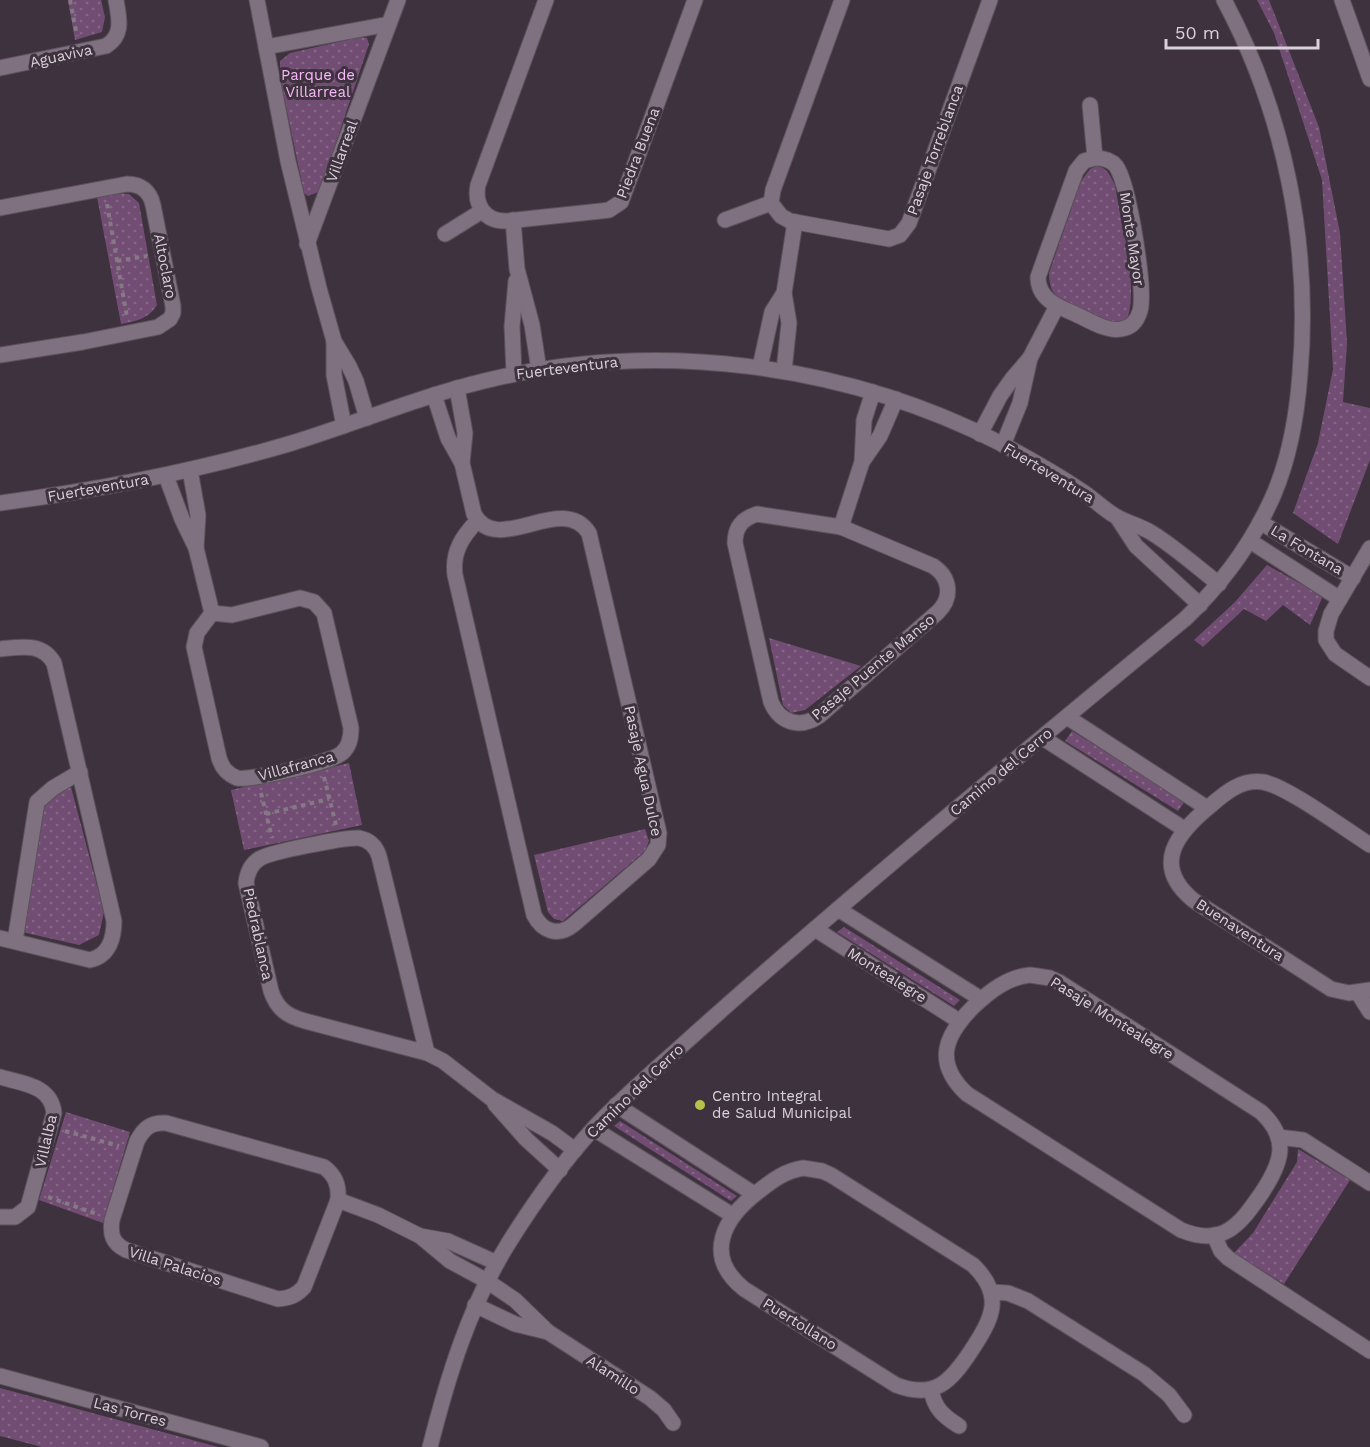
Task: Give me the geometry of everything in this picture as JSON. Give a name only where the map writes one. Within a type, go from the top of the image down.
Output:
[{"type":"street","name":"Aguaviva","points":[[0,68],[106,46],[116,38],[120,27],[116,0]]},
{"type":"street","points":[[258,0],[288,161],[307,244],[334,341],[356,381],[368,418]]},
{"type":"street","name":"Villarreal","points":[[307,244],[398,0]]},
{"type":"street","points":[[445,234],[482,211],[476,194],[478,185],[546,0]]},
{"type":"street","name":"Piedra Buena","points":[[482,211],[495,220],[513,220],[609,210],[621,201],[695,0]]},
{"type":"street","points":[[724,220],[771,203],[773,190],[842,0]]},
{"type":"street","name":"Pasaje Torreblanca","points":[[771,203],[781,216],[795,222],[845,229],[883,238],[895,237],[906,230],[990,0]]},
{"type":"street","name":"Camino del Cerro","points":[[430,1447],[462,1337],[496,1263],[527,1215],[575,1150],[594,1129],[616,1105],[735,998],[1200,605],[1219,584],[1250,541],[1274,493],[1283,468],[1295,418],[1303,332],[1301,264],[1291,189],[1273,118],[1250,53],[1224,0]]},
{"type":"street","points":[[1342,0],[1370,79]]},
{"type":"street","points":[[266,47],[389,24]]},
{"type":"street","points":[[1090,105],[1095,158]]},
{"type":"street","name":"Monte Mayor","points":[[1095,158],[1112,162],[1117,167],[1130,214],[1139,270],[1140,312],[1134,323],[1116,330],[1057,306],[1039,289],[1038,276],[1076,171],[1084,161],[1095,158]]},
{"type":"street","name":"Altoclaro","points":[[0,208],[133,184],[144,189],[149,193],[153,205],[172,313],[165,324],[129,333],[0,355]]},
{"type":"street","points":[[513,220],[517,269],[512,326],[514,374]]},
{"type":"street","points":[[784,372],[789,322],[784,293],[795,222]]},
{"type":"street","points":[[517,269],[532,325],[539,370]]},
{"type":"street","points":[[760,367],[772,312],[784,293]]},
{"type":"street","points":[[980,434],[1011,379],[1030,358],[1057,306]]},
{"type":"street","points":[[334,341],[334,375],[344,426]]},
{"type":"street","points":[[1004,445],[1023,393],[1030,358]]},
{"type":"street","name":"Fuerteventura","points":[[0,502],[95,489],[166,476],[283,445],[434,394],[514,374],[636,361],[719,363],[760,367],[873,392],[896,399],[980,434],[1004,445],[1081,490],[1117,517],[1152,533],[1219,584]]},
{"type":"street","points":[[457,388],[465,433],[462,463]]},
{"type":"street","points":[[841,527],[862,462],[864,420],[873,392]]},
{"type":"street","points":[[434,394],[448,438],[462,463],[477,521]]},
{"type":"street","points":[[862,462],[880,436],[896,399]]},
{"type":"street","points":[[190,470],[198,515],[196,548]]},
{"type":"street","points":[[166,476],[196,548],[212,613]]},
{"type":"street","name":"Pasaje Puente Manso","points":[[757,514],[841,527],[933,566],[944,575],[948,595],[938,612],[819,716],[805,723],[789,722],[775,711],[771,702],[735,536],[741,522],[757,514]]},
{"type":"street","name":"Fuerteventura","points":[[1117,517],[1136,546],[1200,605]]},
{"type":"street","name":"Pasaje Agua Dulce","points":[[567,518],[581,524],[589,533],[659,833],[658,845],[649,859],[573,925],[563,931],[550,931],[543,928],[534,915],[456,575],[454,565],[457,548],[477,521],[489,528],[499,530],[567,518]]},
{"type":"street","name":"La Fontana","points":[[1260,522],[1353,578]]},
{"type":"street","name":"La Fontana","points":[[1250,541],[1340,599]]},
{"type":"street","name":"La Fontana","points":[[1370,548],[1327,622],[1326,640],[1335,654],[1370,678]]},
{"type":"street","name":"Villafranca","points":[[300,598],[314,602],[320,607],[326,621],[351,735],[350,742],[341,755],[320,762],[243,779],[225,770],[219,758],[194,647],[197,633],[212,613],[232,615],[300,598]]},
{"type":"street","points":[[0,649],[30,646],[39,648],[51,658],[56,669],[80,772],[114,921],[112,939],[105,952],[90,960],[8,940],[37,802],[53,788],[80,772]]},
{"type":"street","points":[[1067,717],[1207,808]]},
{"type":"street","points":[[1043,738],[1184,829]]},
{"type":"street","name":"Buenaventura","points":[[1370,845],[1281,788],[1261,782],[1240,784],[1207,808],[1184,829],[1174,846],[1172,865],[1185,893],[1331,989],[1349,993],[1364,991],[1370,1012]]},
{"type":"street","name":"Piedrablanca","points":[[427,1053],[377,851],[365,840],[348,838],[264,856],[253,865],[246,883],[274,1002],[281,1011],[305,1021],[427,1053],[450,1066],[492,1099],[552,1133],[575,1150]]},
{"type":"street","name":"Montealegre","points":[[838,909],[981,999]]},
{"type":"street","name":"Montealegre","points":[[815,929],[959,1021]]},
{"type":"street","name":"Pasaje Montealegre","points":[[1215,1235],[1192,1234],[1181,1230],[967,1094],[953,1077],[947,1057],[949,1039],[959,1021],[981,999],[1012,979],[1030,975],[1050,978],[1261,1112],[1274,1127],[1278,1137]]},
{"type":"street","name":"Villalba","points":[[0,1077],[37,1087],[47,1094],[54,1113],[27,1207],[22,1213],[0,1218]]},
{"type":"street","name":"Piedrablanca","points":[[492,1099],[515,1128],[560,1170]]},
{"type":"street","points":[[616,1105],[754,1194]]},
{"type":"street","points":[[112,1220],[134,1150],[144,1130],[154,1124],[166,1123],[324,1167],[337,1182],[338,1200],[378,1215],[420,1236],[450,1262],[487,1281]]},
{"type":"street","points":[[594,1129],[732,1215]]},
{"type":"street","points":[[1370,1182],[1303,1140],[1278,1137],[1280,1155],[1275,1173],[1244,1219],[1235,1227],[1215,1235],[1221,1251],[1228,1258],[1370,1351]]},
{"type":"street","name":"Puertollano","points":[[931,1389],[908,1389],[896,1385],[736,1283],[725,1266],[721,1245],[722,1235],[732,1215],[754,1194],[786,1172],[803,1168],[822,1171],[973,1265],[981,1272],[991,1292]]},
{"type":"street","name":"Villa Palacios","points":[[112,1220],[113,1239],[120,1248],[278,1299],[285,1299],[298,1293],[303,1287],[338,1200]]},
{"type":"street","points":[[420,1236],[448,1241],[496,1263]]},
{"type":"street","name":"Alamillo","points":[[487,1281],[515,1300],[548,1332],[650,1398],[664,1410],[673,1423]]},
{"type":"street","points":[[959,1426],[946,1418],[936,1407],[931,1389],[956,1374],[988,1327],[993,1304],[991,1292],[1018,1296],[1144,1374],[1169,1395],[1184,1415]]},
{"type":"street","name":"Alamillo","points":[[475,1305],[515,1324],[548,1332]]},
{"type":"street","name":"Las Torres","points":[[0,1376],[261,1447]]},
{"type":"path","points":[[70,0],[80,52]]},
{"type":"path","points":[[104,188],[129,333]]},
{"type":"path","points":[[117,261],[162,253]]},
{"type":"path","points":[[320,762],[339,840]]},
{"type":"path","points":[[258,777],[276,854]]},
{"type":"path","points":[[267,814],[329,799]]},
{"type":"path","points":[[51,1126],[134,1150]]},
{"type":"path","points":[[33,1191],[112,1220]]},
{"type":"green space","points":[[68,0],[101,0],[105,17],[102,32],[75,40]]},
{"type":"green space","points":[[1257,0],[1269,0],[1319,127],[1340,233],[1347,343],[1343,402],[1370,408],[1370,460],[1338,544],[1293,513],[1318,443],[1333,369],[1322,180],[1274,33]]},
{"type":"green space","name":"Parque de Villarreal","points":[[360,37],[367,38],[369,44],[320,190],[308,196],[304,193],[280,78],[280,61],[290,53]]},
{"type":"green space","points":[[1097,166],[1106,171],[1115,185],[1128,253],[1130,306],[1127,320],[1120,322],[1103,319],[1060,299],[1053,291],[1049,280],[1049,273],[1081,181],[1090,169]]},
{"type":"green space","points":[[118,193],[129,194],[139,203],[157,305],[142,319],[121,324],[97,197]]},
{"type":"green space","points":[[1267,565],[1323,596],[1310,625],[1283,605],[1266,621],[1244,609],[1203,647],[1194,640],[1235,602]]},
{"type":"green space","points":[[769,638],[861,666],[805,710],[791,713],[783,705]]},
{"type":"green space","points":[[1072,731],[1185,801],[1178,811],[1065,741]]},
{"type":"green space","points":[[349,763],[362,825],[244,850],[231,790]]},
{"type":"green space","points":[[71,787],[104,912],[99,935],[79,945],[22,932],[36,804],[49,794]]},
{"type":"green space","points":[[645,829],[649,841],[645,851],[563,921],[554,919],[548,912],[534,855]]},
{"type":"green space","points":[[844,927],[960,1000],[954,1006],[837,932]]},
{"type":"green space","points":[[66,1112],[130,1132],[103,1223],[39,1200]]},
{"type":"green space","points":[[620,1121],[737,1196],[731,1201],[614,1126]]},
{"type":"green space","points":[[1298,1149],[1350,1180],[1284,1284],[1234,1253],[1253,1233],[1297,1162]]},
{"type":"green space","points":[[0,1388],[218,1447],[42,1447],[0,1436]]},
{"type":"place","name":"Centro Integral de Salud Municipal","points":[[700,1105]]}]
